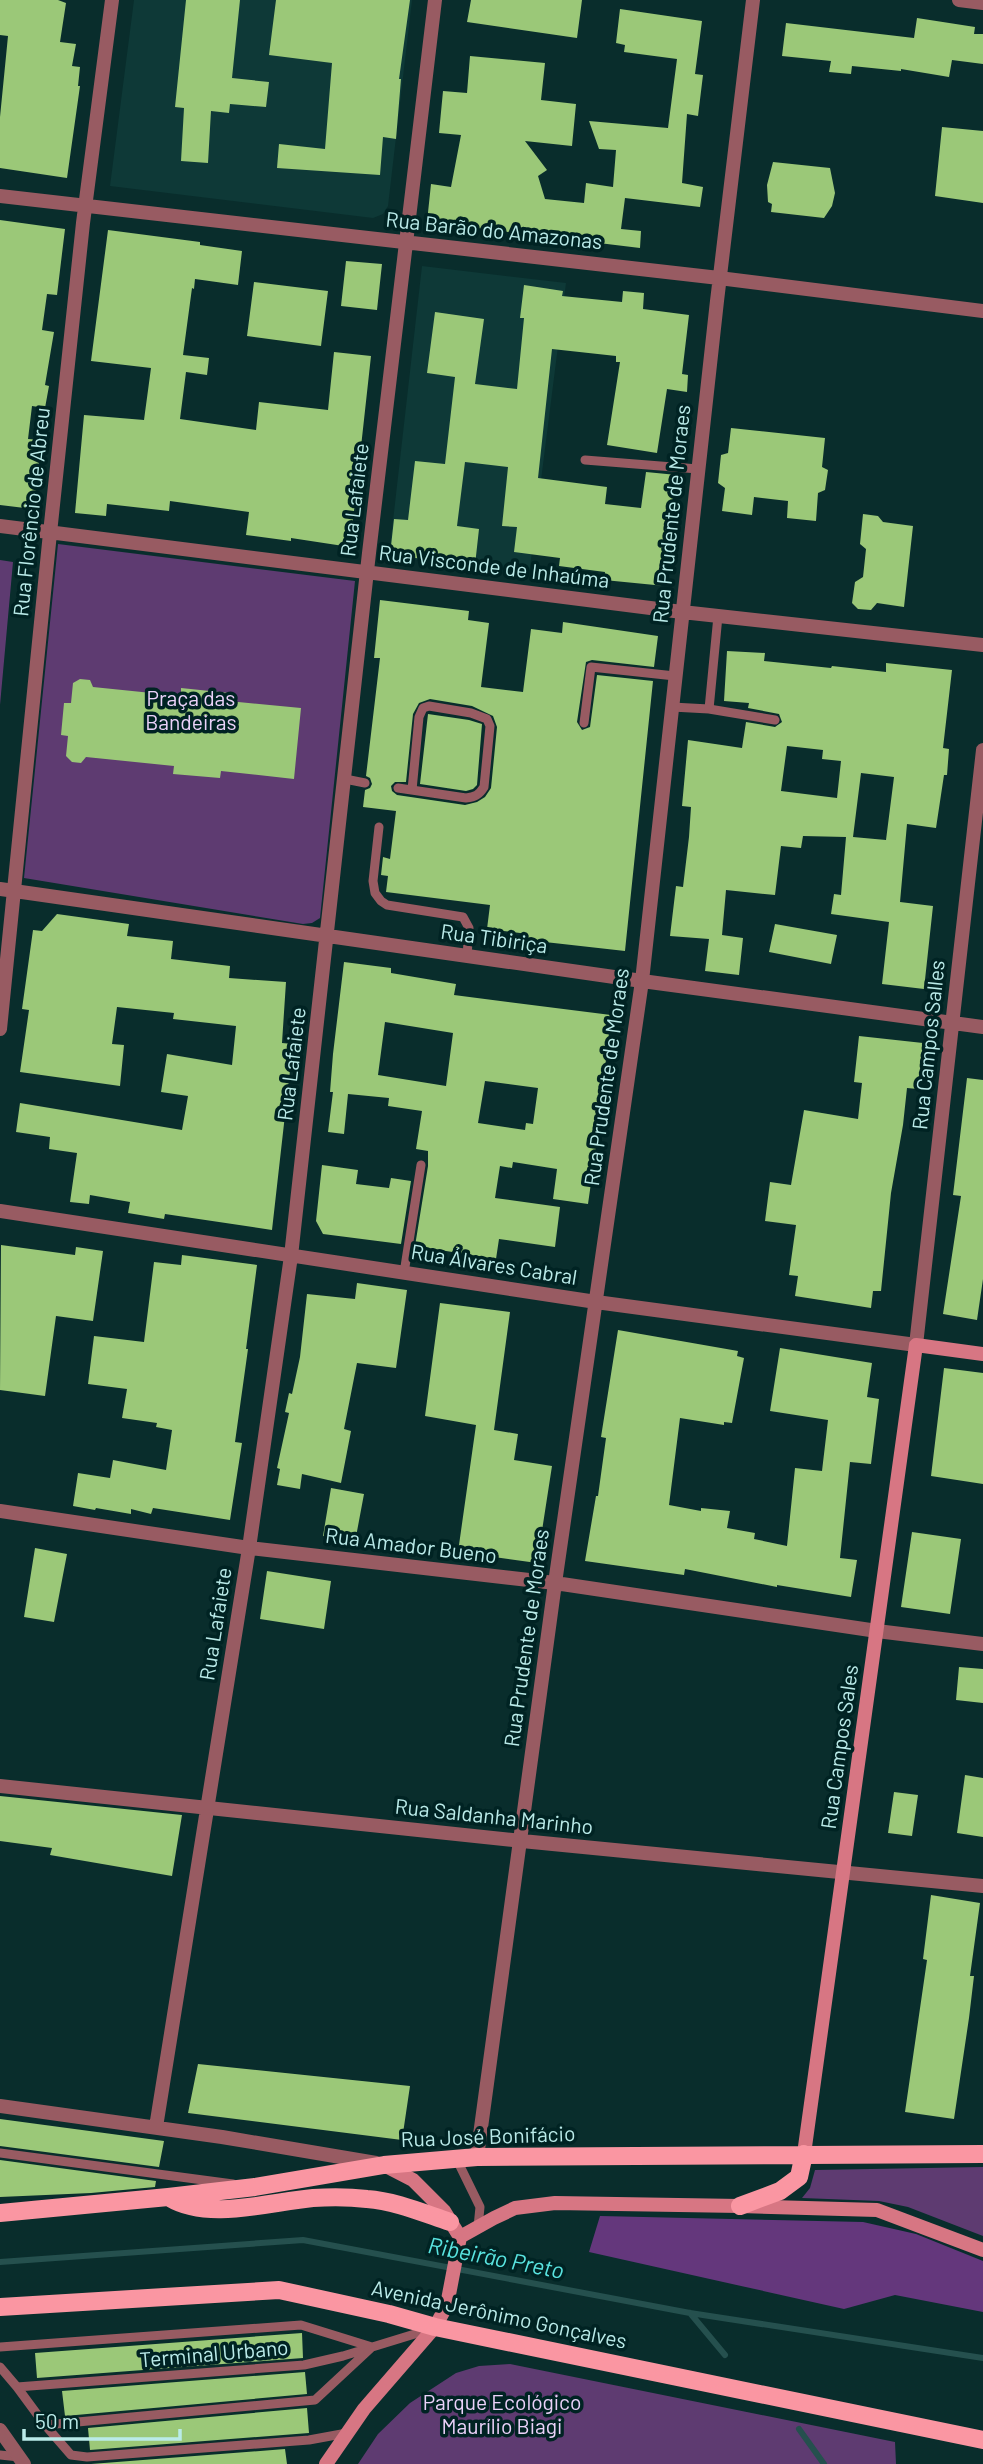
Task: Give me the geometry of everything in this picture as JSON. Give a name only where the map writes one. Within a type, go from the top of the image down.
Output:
[{"type":"main road","name":"Rua Álvares Cabral","points":[[916,1345],[983,1354]]},
{"type":"main road","name":"Rua Campos Sales","points":[[804,2154],[845,1874],[916,1345]]},
{"type":"main road","points":[[740,2206],[780,2191],[799,2177],[804,2154]]},
{"type":"main road","name":"Rua José Bonifácio","points":[[384,2165],[477,2157],[983,2154]]},
{"type":"main road","points":[[0,2213],[255,2187],[384,2165],[413,2180],[443,2211],[459,2241],[447,2305],[435,2327],[364,2409],[326,2464]]},
{"type":"main road","points":[[169,2197],[183,2206],[197,2209],[255,2206],[314,2198],[367,2199],[398,2204],[450,2222]]},
{"type":"main road","points":[[459,2241],[478,2227],[515,2208],[555,2203],[740,2206],[877,2210],[983,2250]]},
{"type":"main road","name":"Avenida Jerônimo Gonçalves","points":[[0,2307],[279,2290],[435,2327],[983,2440]]},
{"type":"street","name":"Rua Florêncio de Abreu","points":[[0,1029],[8,890],[112,0]]},
{"type":"street","name":"Rua Lafaiete","points":[[156,2127],[249,1548],[291,1256],[367,571],[435,0]]},
{"type":"street","name":"Rua Prudente de Moraes","points":[[477,2157],[522,1842],[555,1583],[642,981],[719,278],[753,0]]},
{"type":"street","points":[[959,0],[983,3]]},
{"type":"street","name":"Rua Barão do Amazonas","points":[[0,196],[86,208],[719,278],[983,311]]},
{"type":"street","name":"Rua Visconde de Inhaúma","points":[[0,526],[682,612],[983,645]]},
{"type":"street","name":"Rua Campos Salles","points":[[916,1345],[983,750]]},
{"type":"street","name":"Rua Tibiriça","points":[[8,890],[983,1027]]},
{"type":"street","name":"Rua Álvares Cabral","points":[[0,1212],[596,1302],[916,1345]]},
{"type":"street","name":"Rua Amador Bueno","points":[[0,1511],[249,1548],[555,1583],[983,1644]]},
{"type":"street","name":"Rua Saldanha Marinho","points":[[0,1786],[522,1842],[983,1886]]},
{"type":"street","name":"Rua José Bonifácio","points":[[0,2106],[156,2127],[384,2165]]},
{"type":"street","points":[[0,2431],[23,2461]]},
{"type":"lane","points":[[585,460],[698,468]]},
{"type":"lane","points":[[709,709],[718,616]]},
{"type":"lane","points":[[584,723],[591,667],[675,676]]},
{"type":"lane","points":[[398,788],[466,798],[481,793],[484,788],[491,726],[487,719],[471,713],[429,706],[423,708],[418,717],[412,790]]},
{"type":"lane","points":[[671,707],[709,709],[775,720]]},
{"type":"lane","points":[[345,779],[365,783]]},
{"type":"lane","points":[[379,827],[373,881],[380,901],[387,905],[463,917],[469,928],[467,956]]},
{"type":"lane","points":[[404,1273],[421,1166]]},
{"type":"lane","points":[[0,2153],[255,2187]]},
{"type":"lane","points":[[453,2159],[460,2164],[480,2207],[478,2227]]},
{"type":"lane","points":[[0,2347],[301,2325],[372,2347],[315,2400],[45,2425]]},
{"type":"lane","name":"Terminal Urbano","points":[[17,2387],[304,2365],[435,2327]]},
{"type":"lane","points":[[0,2367],[71,2455],[87,2457],[309,2440],[347,2433]]},
{"type":"lane","points":[[0,2455],[23,2461]]},
{"type":"shaded area","points":[[134,0],[412,0],[388,206],[383,214],[373,218],[110,186]]},
{"type":"shaded area","points":[[422,266],[566,283],[529,575],[389,556]]},
{"type":"shaded area","points":[[600,2216],[863,2222],[916,2234],[983,2261],[983,2312],[895,2295],[844,2309],[589,2252]]},
{"type":"green space","name":"Praça das Bandeiras","points":[[58,544],[355,581],[320,918],[303,924],[24,878]]},
{"type":"green space","points":[[0,560],[13,562],[0,705]]},
{"type":"green space","points":[[983,2167],[983,2236],[908,2207],[879,2201],[802,2198],[810,2188],[815,2170]]},
{"type":"green space","name":"Parque Ecológico Maurílio Biagi","points":[[510,2364],[895,2442],[896,2464],[358,2464],[378,2434],[410,2403],[456,2373],[479,2366]]},
{"type":"building","points":[[0,0],[58,0],[66,3],[60,42],[76,44],[72,66],[80,67],[80,86],[67,178],[0,168],[0,117],[8,36],[0,35]]},
{"type":"building","points":[[186,0],[240,0],[232,78],[269,82],[266,107],[230,104],[229,113],[211,111],[208,163],[181,161],[184,108],[175,107]]},
{"type":"building","points":[[276,0],[410,0],[399,79],[396,139],[383,137],[380,175],[277,168],[279,144],[325,149],[332,63],[269,55]]},
{"type":"building","points":[[471,0],[582,0],[577,38],[467,22]]},
{"type":"building","points":[[620,9],[702,21],[695,74],[703,75],[698,116],[687,114],[682,183],[703,187],[700,207],[625,198],[621,229],[641,231],[640,248],[427,222],[431,184],[451,187],[461,135],[439,133],[443,91],[467,93],[470,56],[545,63],[541,100],[576,104],[572,146],[525,141],[547,170],[538,176],[545,199],[584,203],[586,183],[613,187],[616,150],[599,149],[589,121],[668,128],[677,59],[624,52],[625,45],[616,43]]},
{"type":"building","points":[[917,18],[975,27],[974,34],[983,34],[983,64],[952,60],[949,77],[901,69],[852,66],[851,74],[829,72],[831,61],[782,56],[786,23],[914,38]]},
{"type":"building","points":[[942,127],[983,131],[983,203],[935,196]]},
{"type":"building","points":[[773,162],[830,168],[835,193],[832,206],[824,218],[771,212],[772,204],[768,202],[767,185]]},
{"type":"building","points":[[0,220],[65,229],[57,295],[47,294],[42,330],[54,332],[45,385],[49,386],[45,408],[32,406],[28,439],[42,440],[33,509],[0,505]]},
{"type":"building","points":[[108,230],[200,242],[200,245],[242,251],[238,285],[195,279],[183,355],[209,358],[207,375],[186,372],[180,419],[256,430],[259,402],[328,410],[334,352],[371,356],[350,547],[291,538],[291,541],[246,535],[249,512],[170,501],[169,511],[107,504],[106,516],[75,513],[84,415],[144,420],[151,368],[91,361]]},
{"type":"building","points":[[346,261],[382,264],[377,310],[341,306]]},
{"type":"building","points":[[254,282],[328,291],[321,346],[247,336]]},
{"type":"building","points":[[524,285],[563,291],[562,296],[622,302],[623,291],[644,293],[643,309],[689,315],[682,374],[688,375],[687,392],[667,389],[657,453],[607,445],[620,362],[616,362],[616,356],[552,349],[538,478],[607,487],[605,504],[641,508],[646,472],[677,475],[665,586],[604,580],[605,572],[559,566],[560,558],[514,552],[517,527],[502,526],[508,467],[465,462],[457,526],[479,529],[475,565],[390,555],[394,519],[408,520],[415,461],[445,464],[455,377],[427,373],[435,312],[484,319],[475,384],[517,389],[524,318],[520,318]]},
{"type":"building","points":[[731,428],[825,438],[822,467],[828,470],[825,490],[818,493],[816,521],[787,518],[788,501],[754,497],[752,515],[722,511],[725,488],[718,483],[721,455],[728,453]]},
{"type":"building","points":[[863,514],[878,516],[883,522],[913,526],[904,607],[877,603],[871,610],[858,609],[852,603],[855,582],[863,577],[866,549],[860,544]]},
{"type":"building","points":[[380,600],[469,611],[468,620],[489,623],[481,687],[523,692],[531,629],[562,633],[563,622],[658,636],[654,667],[592,660],[586,662],[577,722],[582,730],[590,727],[597,675],[653,681],[625,951],[527,940],[528,934],[487,929],[490,905],[386,892],[388,876],[381,875],[383,857],[390,859],[396,811],[363,807],[365,790],[372,784],[366,776],[380,658],[374,658]],"holes":[[[430,699],[472,706],[493,716],[497,727],[491,788],[485,797],[465,805],[397,795],[392,791],[391,786],[395,782],[406,782],[413,714],[419,703]]]},
{"type":"building","points":[[727,651],[765,653],[764,661],[831,668],[886,672],[886,663],[952,670],[943,748],[949,749],[947,775],[944,775],[936,828],[907,824],[900,902],[933,906],[924,989],[882,984],[889,922],[831,914],[834,894],[841,895],[846,837],[803,836],[801,848],[781,846],[775,895],[726,890],[722,935],[743,938],[739,975],[705,971],[709,939],[670,936],[676,886],[683,887],[689,837],[691,807],[682,806],[688,740],[742,748],[746,722],[775,727],[782,722],[779,714],[748,708],[749,703],[724,701]],"holes":[[[787,746],[823,750],[822,759],[841,761],[837,798],[781,791]],[[861,773],[894,777],[886,840],[853,837]]]},
{"type":"building","points":[[80,679],[90,680],[93,687],[181,696],[181,688],[229,693],[228,701],[301,708],[294,779],[221,771],[220,778],[173,774],[174,766],[86,757],[81,763],[72,762],[66,756],[68,736],[61,735],[64,703],[71,703],[73,683]]},
{"type":"building","points":[[428,714],[482,724],[477,785],[473,789],[466,791],[420,784]]},
{"type":"building","points":[[57,914],[129,924],[127,936],[173,941],[171,959],[230,966],[229,978],[286,982],[282,1043],[293,1044],[272,1230],[165,1214],[164,1219],[128,1213],[130,1202],[90,1195],[89,1204],[70,1202],[77,1153],[49,1149],[50,1137],[16,1132],[20,1103],[182,1130],[188,1096],[161,1092],[167,1054],[232,1065],[236,1026],[173,1019],[174,1013],[117,1007],[112,1044],[124,1045],[120,1086],[20,1072],[29,1010],[22,1009],[33,930],[42,931]]},
{"type":"building","points":[[775,924],[837,935],[831,964],[769,952]]},
{"type":"building","points":[[344,962],[391,968],[391,973],[456,984],[454,995],[611,1015],[602,1095],[593,1133],[598,1134],[588,1204],[553,1199],[557,1169],[513,1162],[512,1168],[500,1166],[495,1198],[560,1207],[555,1247],[499,1239],[496,1259],[415,1246],[428,1166],[428,1151],[416,1149],[422,1111],[388,1106],[389,1098],[348,1094],[344,1134],[328,1132],[333,1092],[330,1092]],"holes":[[[385,1022],[453,1033],[446,1086],[378,1075]],[[485,1081],[538,1088],[533,1124],[526,1123],[525,1130],[478,1123]]]},
{"type":"building","points":[[859,1036],[923,1043],[918,1089],[907,1088],[891,1193],[881,1291],[873,1291],[871,1308],[795,1296],[798,1276],[789,1275],[796,1225],[765,1221],[770,1182],[791,1185],[804,1110],[858,1119],[862,1083],[854,1082]]},
{"type":"building","points":[[967,1078],[983,1080],[983,1279],[977,1320],[943,1314],[961,1196],[953,1195]]},
{"type":"building","points":[[322,1165],[358,1170],[356,1184],[389,1188],[391,1178],[411,1181],[401,1244],[323,1234],[316,1221]]},
{"type":"building","points":[[1,1245],[75,1255],[76,1247],[103,1251],[93,1321],[56,1316],[45,1396],[0,1390]]},
{"type":"building","points":[[182,1255],[257,1265],[235,1442],[242,1443],[230,1520],[153,1508],[151,1514],[131,1509],[131,1514],[73,1506],[78,1473],[110,1478],[113,1460],[166,1470],[172,1430],[156,1427],[157,1423],[122,1418],[127,1389],[88,1384],[94,1336],[144,1342],[154,1262],[181,1265]]},
{"type":"building","points":[[357,1283],[407,1290],[396,1368],[357,1363],[344,1429],[351,1431],[341,1483],[302,1474],[300,1489],[277,1485],[280,1469],[277,1468],[289,1413],[285,1412],[300,1357],[307,1294],[355,1299]]},
{"type":"building","points":[[440,1303],[510,1312],[494,1430],[518,1434],[514,1460],[552,1466],[537,1563],[458,1552],[476,1425],[425,1416]]},
{"type":"building","points":[[618,1330],[738,1351],[737,1356],[744,1358],[732,1423],[724,1422],[724,1425],[680,1418],[669,1505],[701,1511],[701,1508],[730,1511],[727,1528],[755,1533],[754,1539],[787,1546],[795,1468],[822,1471],[828,1420],[770,1411],[780,1348],[872,1363],[867,1397],[879,1399],[871,1464],[850,1462],[840,1558],[857,1560],[851,1597],[777,1587],[685,1569],[684,1575],[585,1561],[598,1496],[606,1438],[601,1437]]},
{"type":"building","points":[[944,1368],[983,1373],[983,1484],[931,1476]]},
{"type":"building","points":[[331,1488],[364,1494],[355,1542],[323,1536]]},
{"type":"building","points":[[912,1532],[961,1539],[950,1614],[901,1607]]},
{"type":"building","points":[[35,1548],[67,1554],[54,1622],[24,1617]]},
{"type":"building","points":[[267,1571],[331,1581],[324,1629],[260,1619]]},
{"type":"building","points":[[959,1667],[983,1669],[983,1703],[956,1700]]},
{"type":"building","points":[[965,1775],[983,1778],[983,1837],[957,1833]]},
{"type":"building","points":[[894,1792],[918,1795],[912,1836],[888,1833]]},
{"type":"building","points":[[0,1796],[182,1815],[172,1876],[50,1855],[52,1848],[0,1841]]},
{"type":"building","points":[[931,1895],[980,1903],[970,1976],[974,1976],[969,2018],[954,2119],[905,2112],[927,1960],[923,1959]]},
{"type":"building","points":[[198,2064],[410,2086],[402,2140],[188,2113]]},
{"type":"building","points":[[0,2119],[164,2141],[159,2167],[0,2146]]},
{"type":"building","points":[[0,2160],[156,2181],[155,2187],[0,2197]]},
{"type":"building","points":[[302,2333],[303,2358],[37,2378],[35,2353]]},
{"type":"building","points":[[305,2372],[307,2394],[65,2416],[62,2391]]},
{"type":"building","points":[[307,2408],[309,2433],[90,2450],[88,2428]]},
{"type":"building","points":[[285,2449],[287,2464],[91,2464]]},
{"type":"waterway","name":"Ribeirão Preto","points":[[0,2262],[303,2240],[690,2313],[983,2358]]},
{"type":"waterway","points":[[690,2313],[725,2355]]},
{"type":"waterway","points":[[799,2429],[824,2464]]}]
